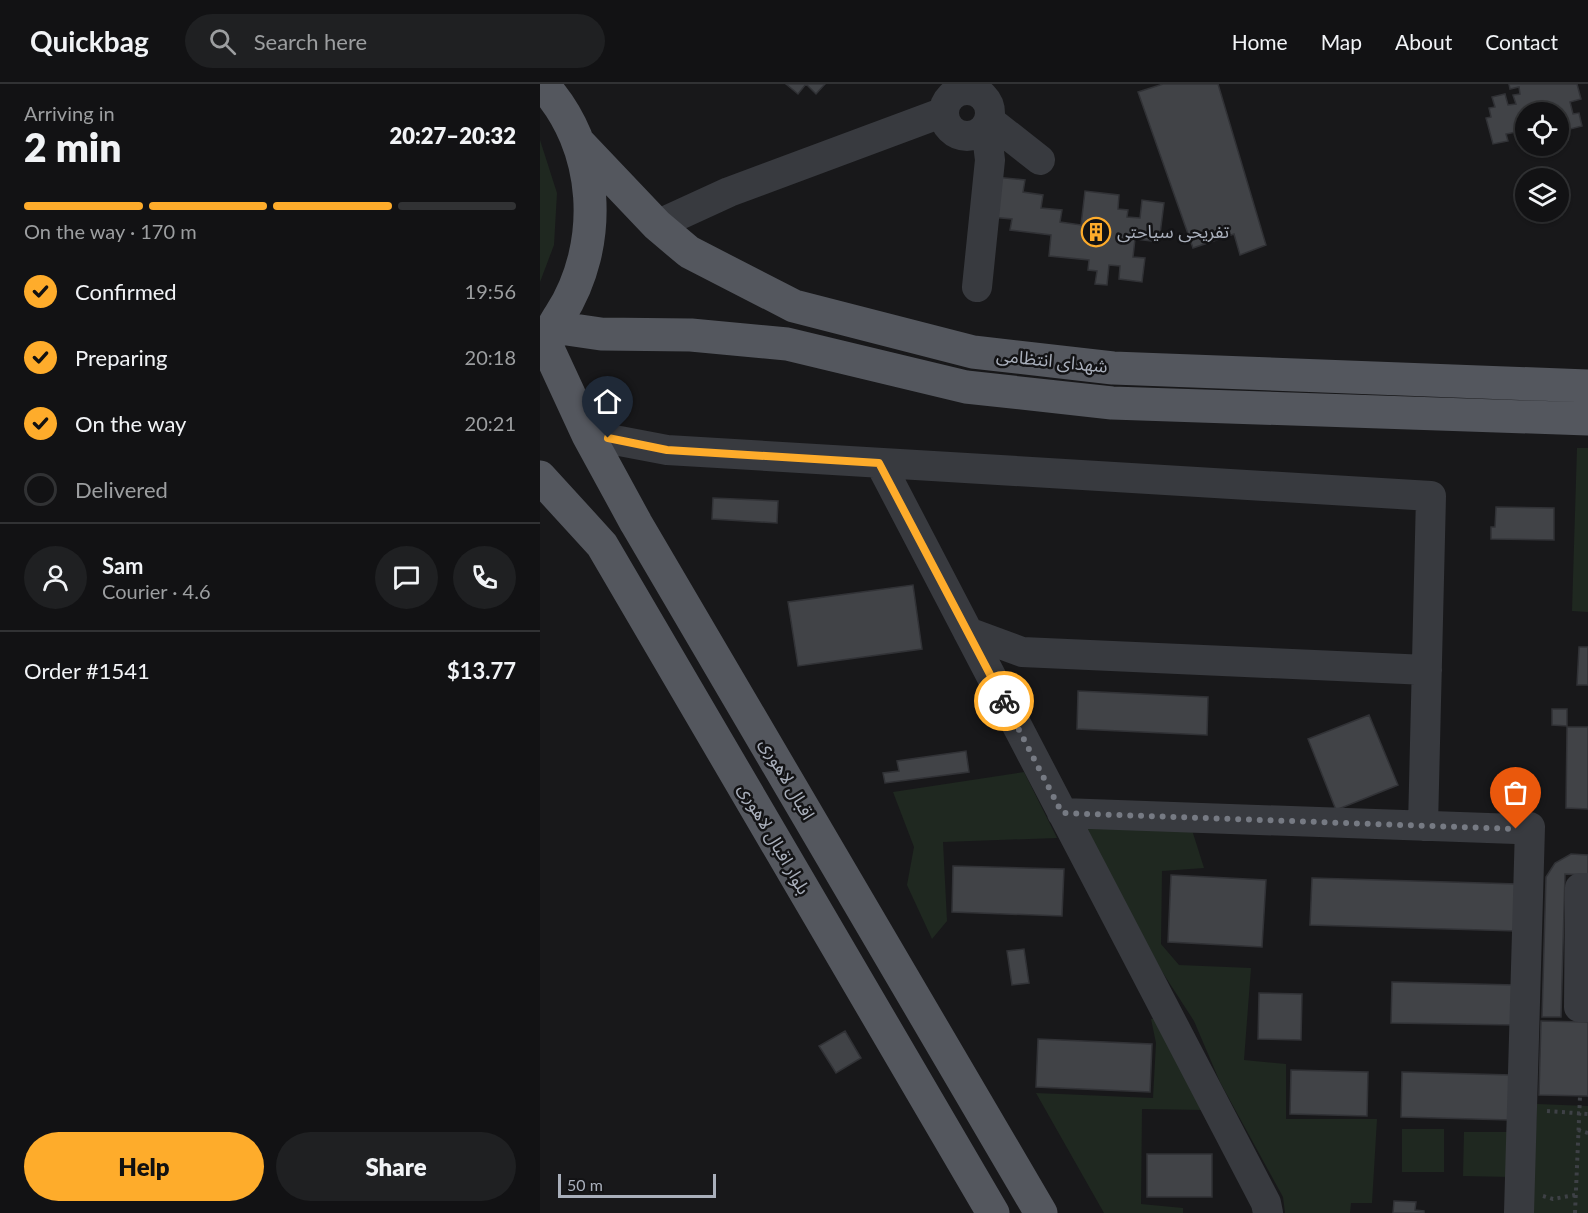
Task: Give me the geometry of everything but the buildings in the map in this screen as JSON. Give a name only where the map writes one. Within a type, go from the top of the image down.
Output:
[{"type":"main road","points":[[546,336],[573,295],[589,246],[591,194],[580,144],[551,89]]},
{"type":"main road","name":"شهدای انتظامی","points":[[580,144],[657,225],[689,252],[794,306],[973,352],[1113,368],[1588,386]]},
{"type":"main road","name":"شهدای انتظامی","points":[[546,336],[691,335],[787,344],[966,387],[1112,403],[1588,419]]},
{"type":"main road","name":"اقبال لاهوری","points":[[546,336],[588,435],[642,533],[1041,1213]]},
{"type":"main road","points":[[1225,407],[1228,374]]},
{"type":"main road","name":"بلوار اقبال لاهوری","points":[[540,477],[602,545],[993,1213]]},
{"type":"lane","points":[[657,225],[729,192],[944,112],[947,126],[959,135],[973,136],[987,124]]},
{"type":"lane","points":[[987,124],[1041,160]]},
{"type":"lane","points":[[977,287],[990,160],[987,124]]},
{"type":"lane","points":[[588,435],[667,450],[1431,496],[1424,826]]},
{"type":"lane","points":[[879,463],[1266,1203],[1268,1213]]},
{"type":"lane","points":[[968,632],[1022,652],[1427,670]]},
{"type":"lane","points":[[1062,813],[1424,826],[1530,827],[1519,1213]]},
{"type":"lane","points":[[1588,888],[1581,888],[1579,1006],[1588,1007]]},
{"type":"path","points":[[1575,1213],[1580,1096]]},
{"type":"path","points":[[1522,1112],[1588,1114]]},
{"type":"path","points":[[1578,1130],[1588,1133]]},
{"type":"shaded area","points":[[540,140],[557,193],[554,245],[540,282]]},
{"type":"shaded area","points":[[1577,448],[1588,448],[1588,612],[1572,611]]},
{"type":"shaded area","points":[[1024,772],[1057,838],[943,842],[947,921],[932,939],[907,885],[914,847],[893,792]]},
{"type":"shaded area","points":[[1081,824],[1192,830],[1204,868],[1162,871],[1161,944],[1179,965],[1251,968],[1244,1060],[1286,1064],[1286,1119],[1377,1119],[1372,1203],[1351,1203],[1350,1213],[1285,1213],[1283,1197],[1220,1082],[1194,1021],[1161,970]]},
{"type":"shaded area","points":[[1163,1018],[1207,1110],[1142,1109],[1141,1204],[1183,1208],[1183,1213],[1104,1213],[1036,1093],[1153,1098],[1156,1043],[1151,1019]]},
{"type":"shaded area","points":[[1537,1104],[1588,1106],[1588,1213],[1532,1213]]},
{"type":"shaded area","points":[[1402,1129],[1444,1129],[1444,1172],[1402,1172]]},
{"type":"shaded area","points":[[1464,1132],[1511,1132],[1511,1177],[1463,1176]]},
{"type":"way so far","points":[[1004,701],[1062,813],[1516,829]]},
{"type":"place","name":"تفریحی سیاحتی","points":[[1096,232]]},
{"type":"route","points":[[608,438],[667,450],[879,463],[1004,701]]}]
